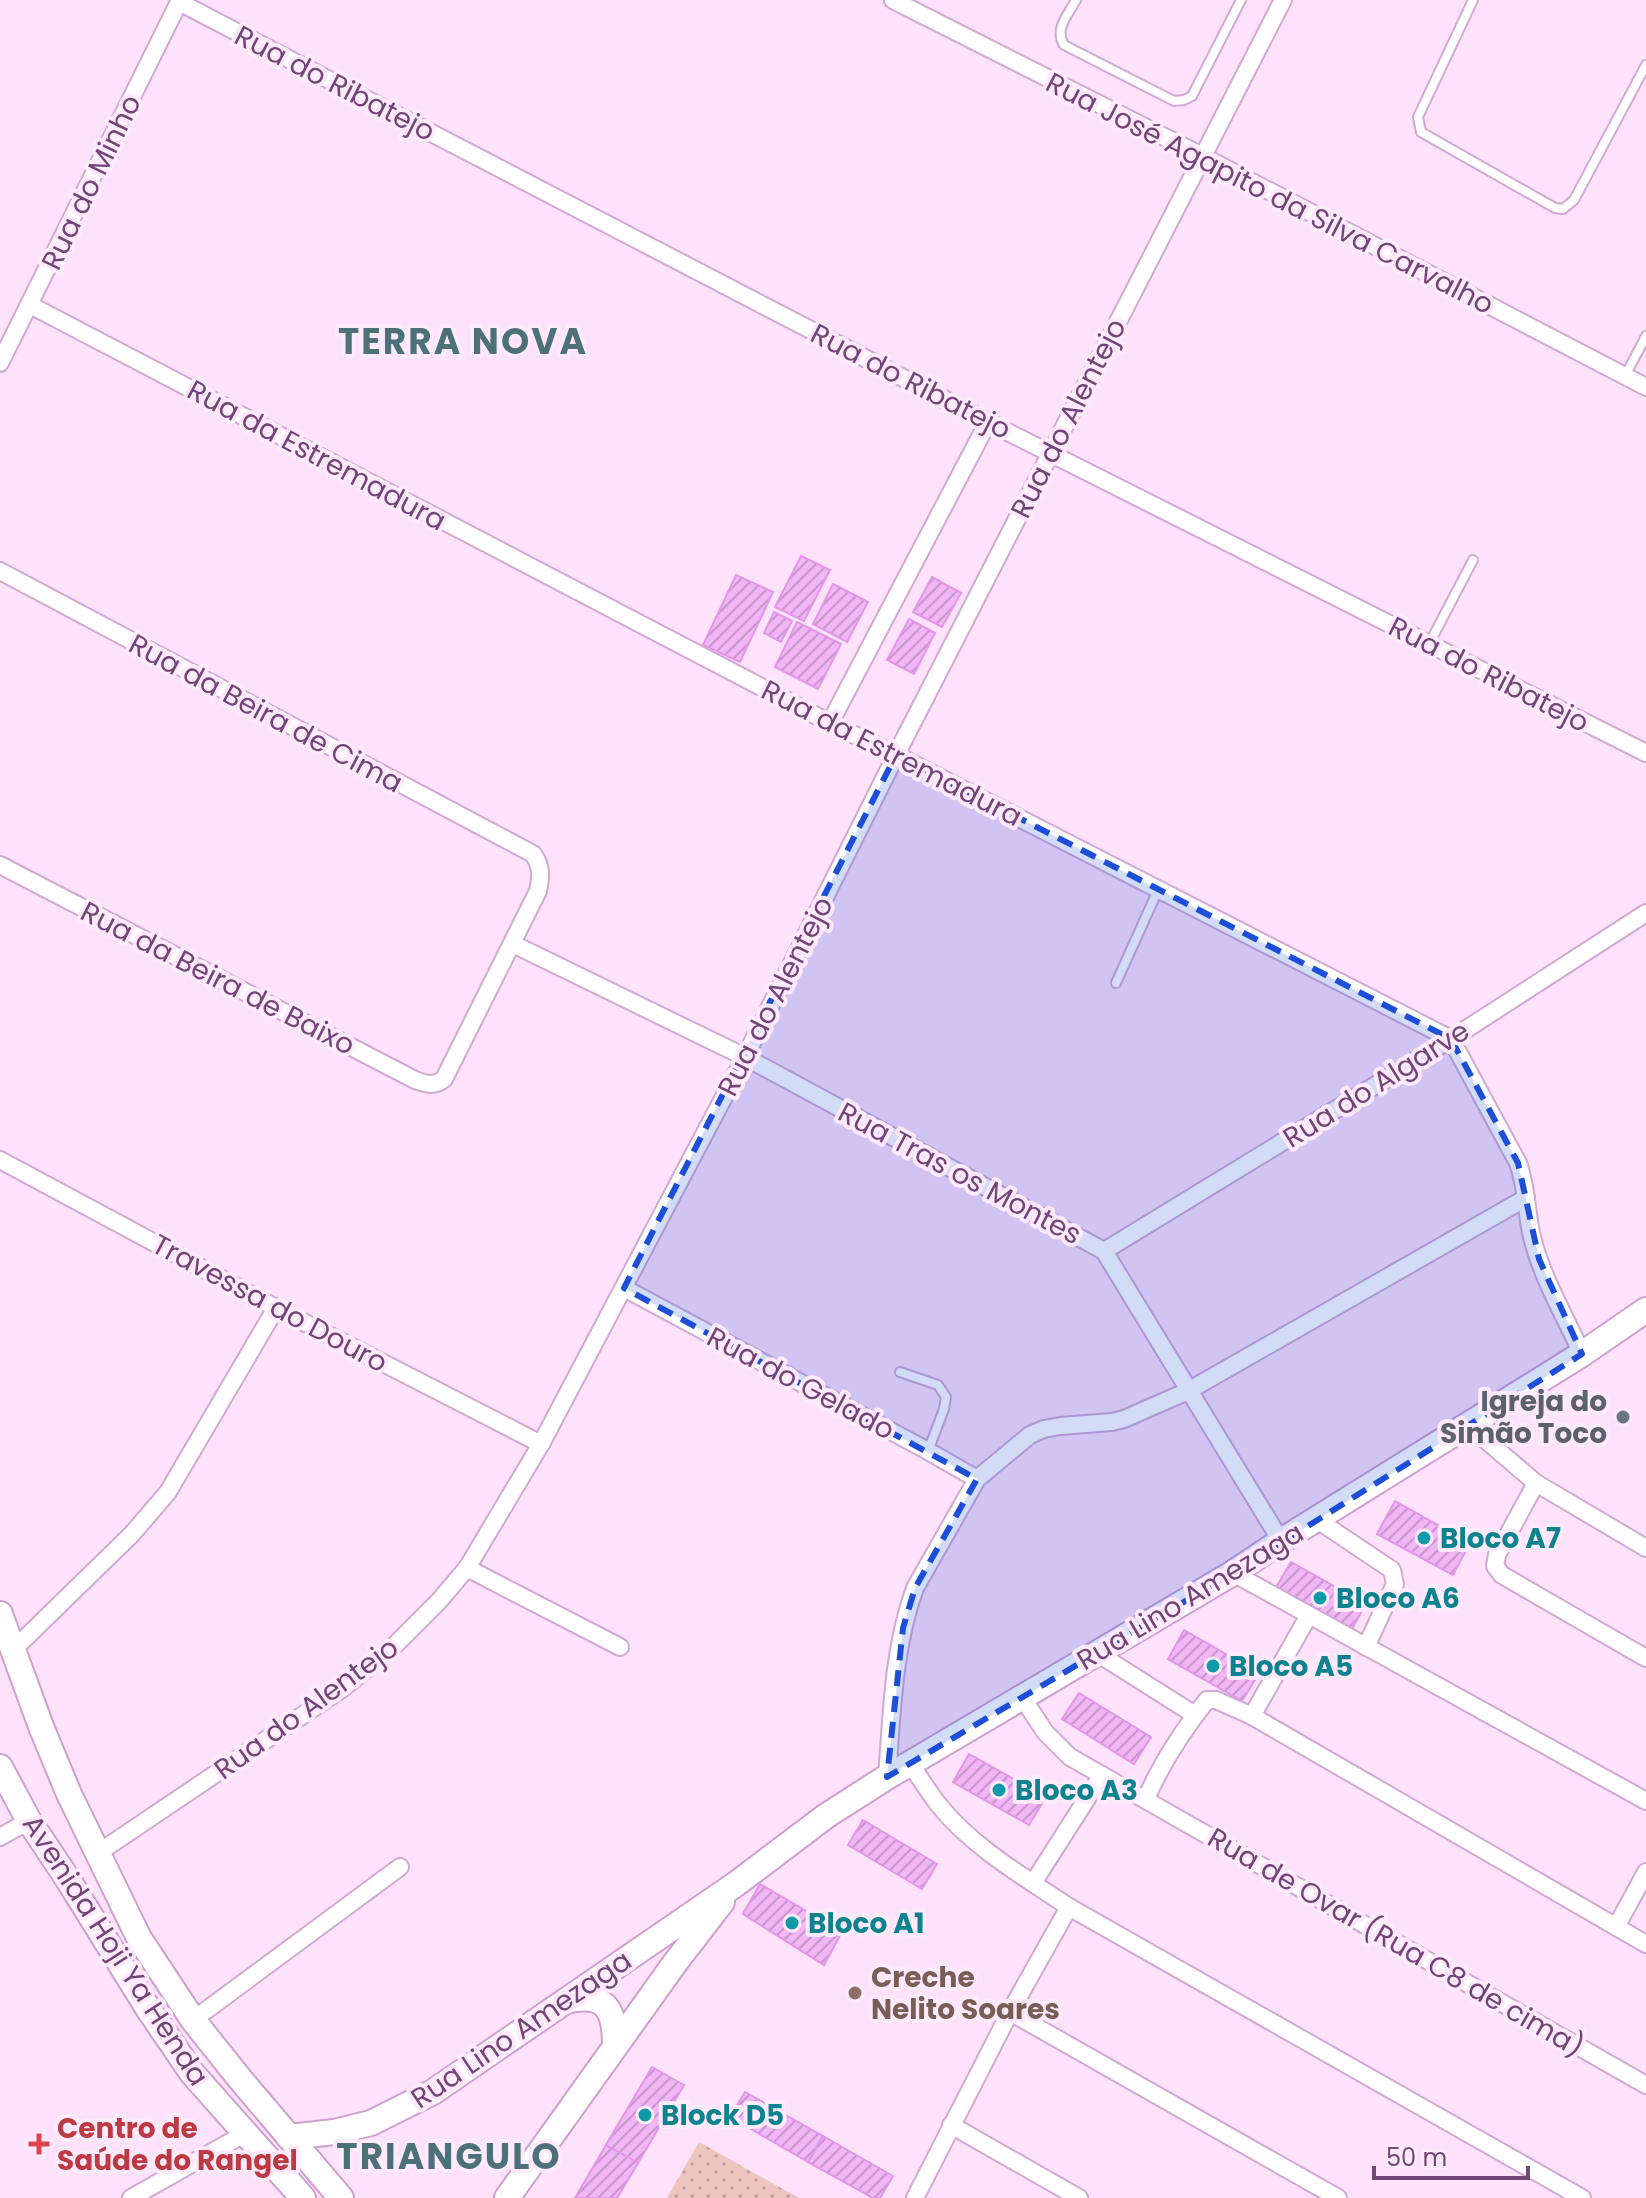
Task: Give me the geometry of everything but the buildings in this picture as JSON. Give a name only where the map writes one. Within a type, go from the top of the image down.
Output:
[{"type":"street","name":"Rua José Agapito da Silva Carvalho","points":[[893,0],[1202,156],[1646,387]]},
{"type":"street","name":"Rua do Alentejo","points":[[98,1853],[343,1688],[394,1646],[467,1568],[541,1444],[745,1057],[896,755],[1283,0]]},
{"type":"street","name":"Rua do Minho","points":[[0,363],[180,1]]},
{"type":"street","name":"Rua do Ribatejo","points":[[180,1],[988,422],[1646,753]]},
{"type":"street","name":"Rua da Estremadura","points":[[30,305],[830,723],[1451,1039]]},
{"type":"street","points":[[830,723],[988,422]]},
{"type":"street","name":"Rua da Beira de Cima","points":[[0,571],[533,854],[540,870],[538,891],[513,944]]},
{"type":"street","name":"Rua da Beira de Baixo","points":[[0,865],[427,1085],[444,1079],[513,944]]},
{"type":"street","name":"Rua do Algarve","points":[[1104,1251],[1451,1039],[1646,913]]},
{"type":"street","name":"Rua Tras os Montes","points":[[513,944],[745,1057],[1104,1251],[1281,1541]]},
{"type":"street","points":[[1451,1039],[1518,1163],[1524,1179],[1528,1220],[1539,1259],[1582,1354]]},
{"type":"street","name":"Travessa do Douro","points":[[0,1160],[276,1308],[541,1444]]},
{"type":"street","points":[[887,1777],[896,1677],[907,1608],[915,1588],[977,1479],[1030,1435],[1060,1426],[1124,1419],[1188,1391],[1526,1198]]},
{"type":"street","name":"Rua do Gelado","points":[[624,1288],[977,1479]]},
{"type":"street","points":[[13,1650],[132,1534],[168,1492],[276,1308]]},
{"type":"street","name":"Rua Lino Amezaga","points":[[289,2137],[334,2132],[371,2123],[433,2092],[736,1884],[826,1816],[910,1763],[1233,1573],[1582,1354],[1646,1310]]},
{"type":"street","points":[[1468,1425],[1536,1483],[1646,1548]]},
{"type":"street","points":[[1536,1483],[1497,1555],[1495,1566],[1502,1575],[1646,1658]]},
{"type":"street","points":[[1316,1519],[1392,1570],[1395,1584],[1366,1647]]},
{"type":"street","points":[[467,1568],[620,1647]]},
{"type":"street","points":[[1233,1573],[1646,1801]]},
{"type":"street","name":"Avenida Hoji Ya Henda","points":[[0,1614],[47,1742],[139,1938],[193,2020],[341,2198]]},
{"type":"street","points":[[1252,1716],[1309,1615]]},
{"type":"street","points":[[1097,1653],[1195,1715]]},
{"type":"street","name":"Rua de Ovar (Rua C8 de cima)","points":[[1022,1697],[1045,1732],[1070,1757],[1646,2085]]},
{"type":"street","points":[[1146,1799],[1195,1715],[1207,1700],[1216,1700],[1252,1716],[1646,1944]]},
{"type":"street","points":[[910,1763],[939,1805],[962,1829],[990,1853],[1069,1907],[1582,2198]]},
{"type":"street","name":"Avenida Hoji Ya Henda","points":[[0,1767],[29,1821],[192,2073],[303,2198]]},
{"type":"street","points":[[1033,1883],[1102,1775]]},
{"type":"street","points":[[0,1837],[29,1821]]},
{"type":"street","points":[[193,2020],[400,1867]]},
{"type":"street","points":[[1616,1927],[1646,1872]]},
{"type":"street","name":"Rua Lino Amezaga","points":[[507,2198],[675,1963],[736,1884]]},
{"type":"street","points":[[915,2198],[1010,2012],[1069,1907]]},
{"type":"street","points":[[564,2001],[584,1997],[596,1999],[609,2009],[615,2025],[615,2046]]},
{"type":"street","points":[[1010,2012],[1338,2198]]},
{"type":"street","points":[[951,2125],[1079,2198]]},
{"type":"street","points":[[131,2198],[246,2133]]},
{"type":"lane","points":[[1076,0],[1060,29],[1064,45],[1174,101],[1192,96],[1241,0]]},
{"type":"lane","points":[[1473,0],[1418,117],[1421,132],[1555,208],[1563,209],[1574,200],[1646,65]]},
{"type":"lane","points":[[1625,376],[1646,336]]},
{"type":"lane","points":[[1429,644],[1473,560]]},
{"type":"lane","points":[[1116,983],[1159,889]]},
{"type":"lane","points":[[900,1372],[938,1385],[946,1397],[928,1451]]},
{"type":"highlighted area","points":[[896,755],[1451,1039],[1518,1163],[1539,1259],[1582,1354],[1233,1573],[887,1777],[903,1628],[915,1588],[977,1479],[624,1288]]},
{"type":"shaded area","points":[[699,2142],[799,2198],[667,2198]]},
{"type":"place","name":"Igreja do Simão Toco","points":[[1623,1417]]},
{"type":"place","name":"Bloco A7","points":[[1424,1538]]},
{"type":"place","name":"Bloco A6","points":[[1320,1598]]},
{"type":"place","name":"Bloco A5","points":[[1213,1666]]},
{"type":"place","name":"Bloco A3","points":[[999,1790]]},
{"type":"place","name":"Bloco A1","points":[[792,1923]]},
{"type":"place","name":"Creche Nelito Soares","points":[[855,1993]]},
{"type":"place","name":"Block D5","points":[[645,2115]]},
{"type":"place","name":"Centro de Saúde do Rangel","points":[[39,2144]]},
{"type":"district","name":"TERRA NOVA","points":[[463,341]]},
{"type":"district","name":"TRIANGULO","points":[[449,2156]]}]
